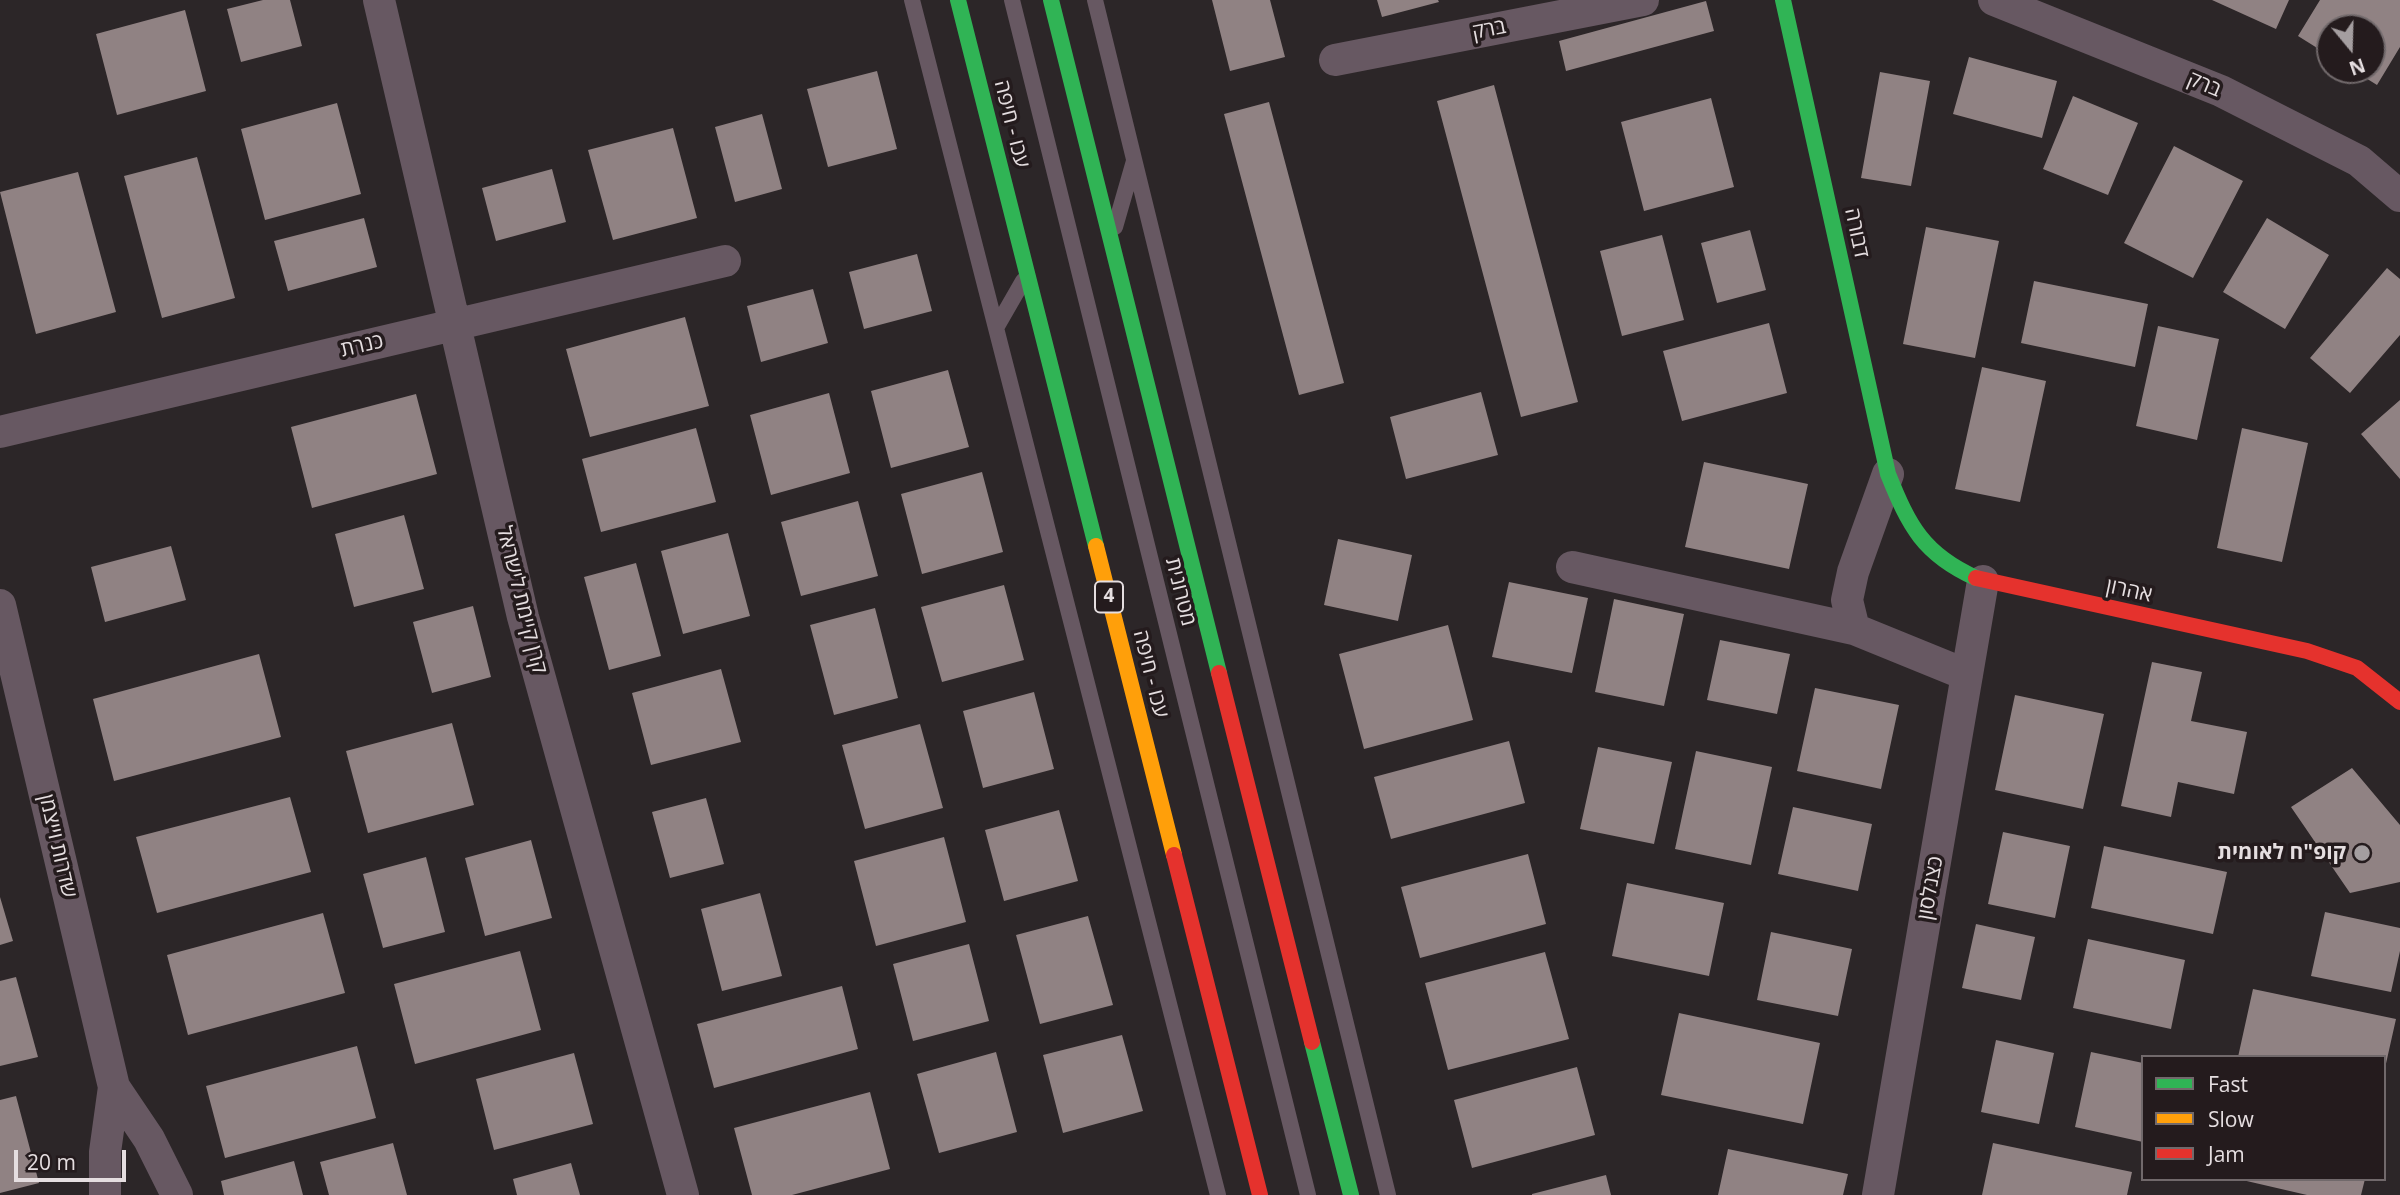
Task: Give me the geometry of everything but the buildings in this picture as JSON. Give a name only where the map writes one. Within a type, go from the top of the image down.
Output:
[{"type":"main road","name":"עכו - חיפה","points":[[958,0],[1260,1195]]},
{"type":"main road","points":[[1051,0],[1351,1195]]},
{"type":"main road","name":"דבורה","points":[[1783,0],[1888,474]]},
{"type":"main road","name":"אהרון","points":[[1888,474],[1905,515],[1923,542],[1947,563],[1983,581],[2307,651],[2357,668],[2400,702]]},
{"type":"street","name":"קרן קיימת לישראל","points":[[379,0],[523,617],[683,1195]]},
{"type":"street","name":"ברק","points":[[1335,60],[1643,0]]},
{"type":"street","name":"ברק","points":[[1994,0],[2221,91],[2360,161],[2400,196]]},
{"type":"street","name":"כנרת","points":[[0,432],[725,261]]},
{"type":"street","points":[[1854,629],[1847,600],[1853,572],[1888,474]]},
{"type":"street","points":[[1572,567],[1854,629],[1967,675]]},
{"type":"street","name":"כצנלסון","points":[[1878,1195],[1983,581]]},
{"type":"street","name":"שדרות וייצמן","points":[[0,605],[114,1087],[106,1153],[105,1195]]},
{"type":"street","name":"שדרות וייצמן","points":[[114,1087],[149,1139],[177,1195]]},
{"type":"lane","points":[[912,0],[1218,1195]]},
{"type":"lane","name":"מטרונית","points":[[1012,0],[1308,1195]]},
{"type":"lane","points":[[1095,0],[1388,1195]]},
{"type":"lane","points":[[1110,243],[1134,160]]},
{"type":"lane","points":[[996,328],[1028,273]]},
{"type":"traffic: fast","points":[[958,0],[1096,546]]},
{"type":"traffic: fast","points":[[1051,0],[1219,673]]},
{"type":"traffic: fast","points":[[1783,0],[1888,474],[1903,509],[1930,548],[1958,569],[1976,578]]},
{"type":"traffic: fast","points":[[1312,1042],[1351,1195]]},
{"type":"traffic: slow","points":[[1096,546],[1174,855]]},
{"type":"traffic: jam","points":[[1976,578],[2307,651],[2357,668],[2400,702]]},
{"type":"traffic: jam","points":[[1219,673],[1312,1042]]},
{"type":"traffic: jam","points":[[1174,855],[1260,1195]]},
{"type":"place","name":"קופ\"ח לאומית","points":[[2362,853]]}]
